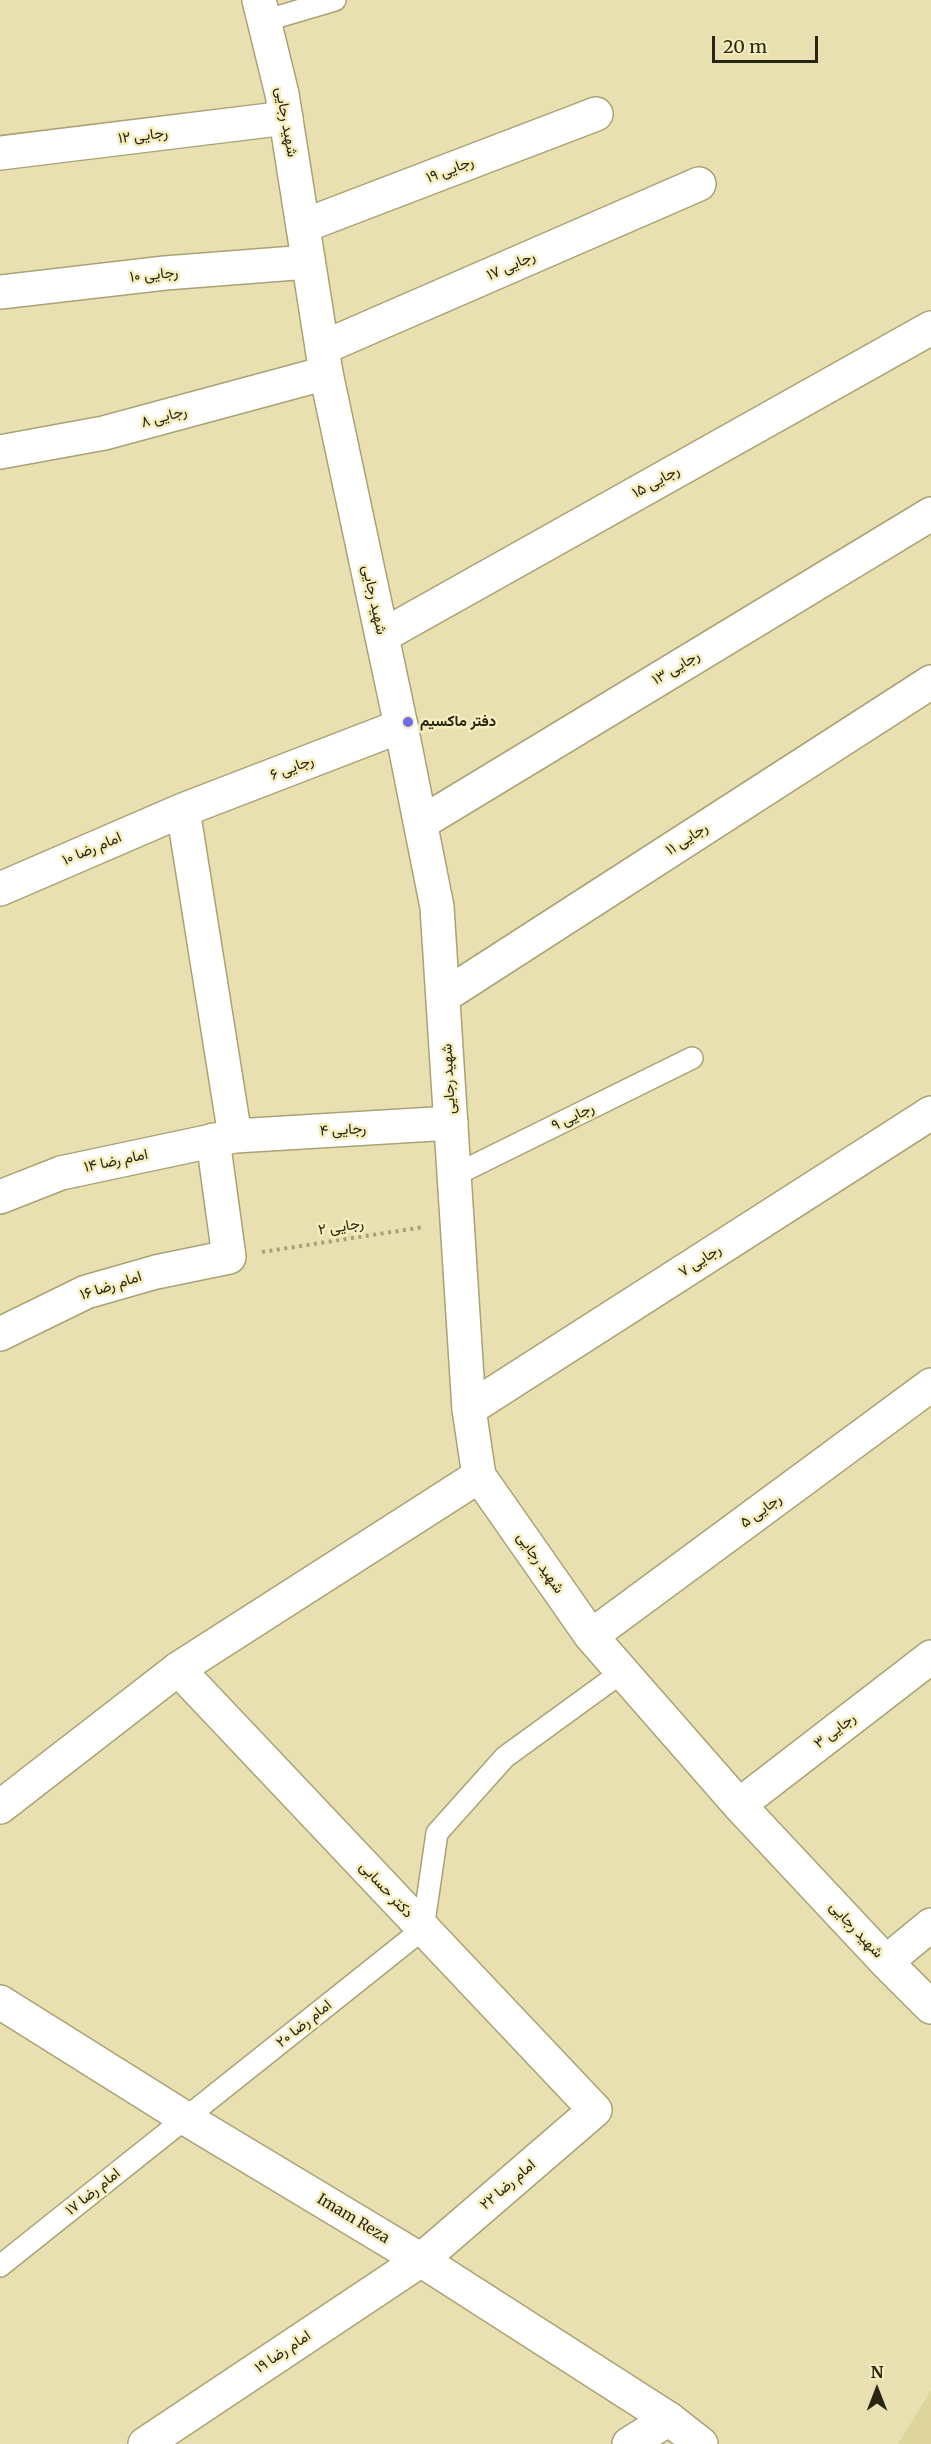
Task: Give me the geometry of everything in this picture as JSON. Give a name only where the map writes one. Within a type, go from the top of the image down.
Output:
[{"type":"street","name":"شهید رجایی","points":[[262,11],[286,118],[324,361],[437,907],[469,1408],[479,1476],[591,1636],[739,1805],[931,2007]]},
{"type":"street","name":"رجایی ۱۹","points":[[303,226],[596,114]]},
{"type":"street","name":"رجایی ۱۲","points":[[0,153],[286,118]]},
{"type":"street","name":"رجایی ۱۷","points":[[324,361],[699,184]]},
{"type":"street","name":"رجایی ۱۰","points":[[0,292],[165,273],[308,262]]},
{"type":"street","name":"رجایی ۱۵","points":[[382,636],[931,328]]},
{"type":"street","name":"رجایی ۸","points":[[0,452],[104,433],[324,361]]},
{"type":"street","name":"رجایی ۱۳","points":[[421,823],[931,514]]},
{"type":"street","name":"رجایی ۱۱","points":[[444,996],[931,682]]},
{"type":"street","name":"رجایی ۶","points":[[183,810],[401,726]]},
{"type":"street","name":"امام رضا ۱۰","points":[[0,889],[183,810]]},
{"type":"street","points":[[183,810],[224,1138],[229,1257]]},
{"type":"street","name":"رجایی ۷","points":[[469,1408],[931,1113]]},
{"type":"street","name":"رجایی ۴","points":[[224,1138],[451,1123]]},
{"type":"street","name":"امام رضا ۱۴","points":[[0,1197],[61,1173],[224,1138]]},
{"type":"street","name":"امام رضا ۱۶","points":[[0,1334],[86,1292],[156,1272],[229,1257]]},
{"type":"street","name":"رجایی ۵","points":[[591,1636],[931,1386]]},
{"type":"street","points":[[0,1807],[178,1669],[479,1476]]},
{"type":"street","name":"رجایی ۳","points":[[739,1805],[931,1657]]},
{"type":"street","name":"دکتر حسابی","points":[[178,1669],[596,2110]]},
{"type":"street","points":[[886,1962],[931,1925]]},
{"type":"street","name":"Imam Reza","points":[[4,2010],[421,2260],[669,2418],[701,2444]]},
{"type":"street","name":"امام رضا ۲۲","points":[[421,2260],[596,2110]]},
{"type":"street","name":"امام رضا ۱۹","points":[[145,2444],[421,2260]]},
{"type":"street","points":[[629,2444],[669,2418]]},
{"type":"lane","points":[[262,11],[335,0]]},
{"type":"lane","name":"رجایی ۹","points":[[454,1175],[692,1058]]},
{"type":"lane","points":[[423,1929],[437,1833],[505,1757],[622,1672]]},
{"type":"lane","name":"امام رضا ۲۰","points":[[185,2118],[423,1929]]},
{"type":"lane","name":"امام رضا ۱۷","points":[[0,2266],[185,2118]]},
{"type":"path","name":"رجایی ۲","points":[[229,1257],[457,1221]]},
{"type":"shaded area","points":[[931,2390],[931,2444],[898,2444]]},
{"type":"place","name":"دفتر ماکسیم","points":[[408,722]]}]
